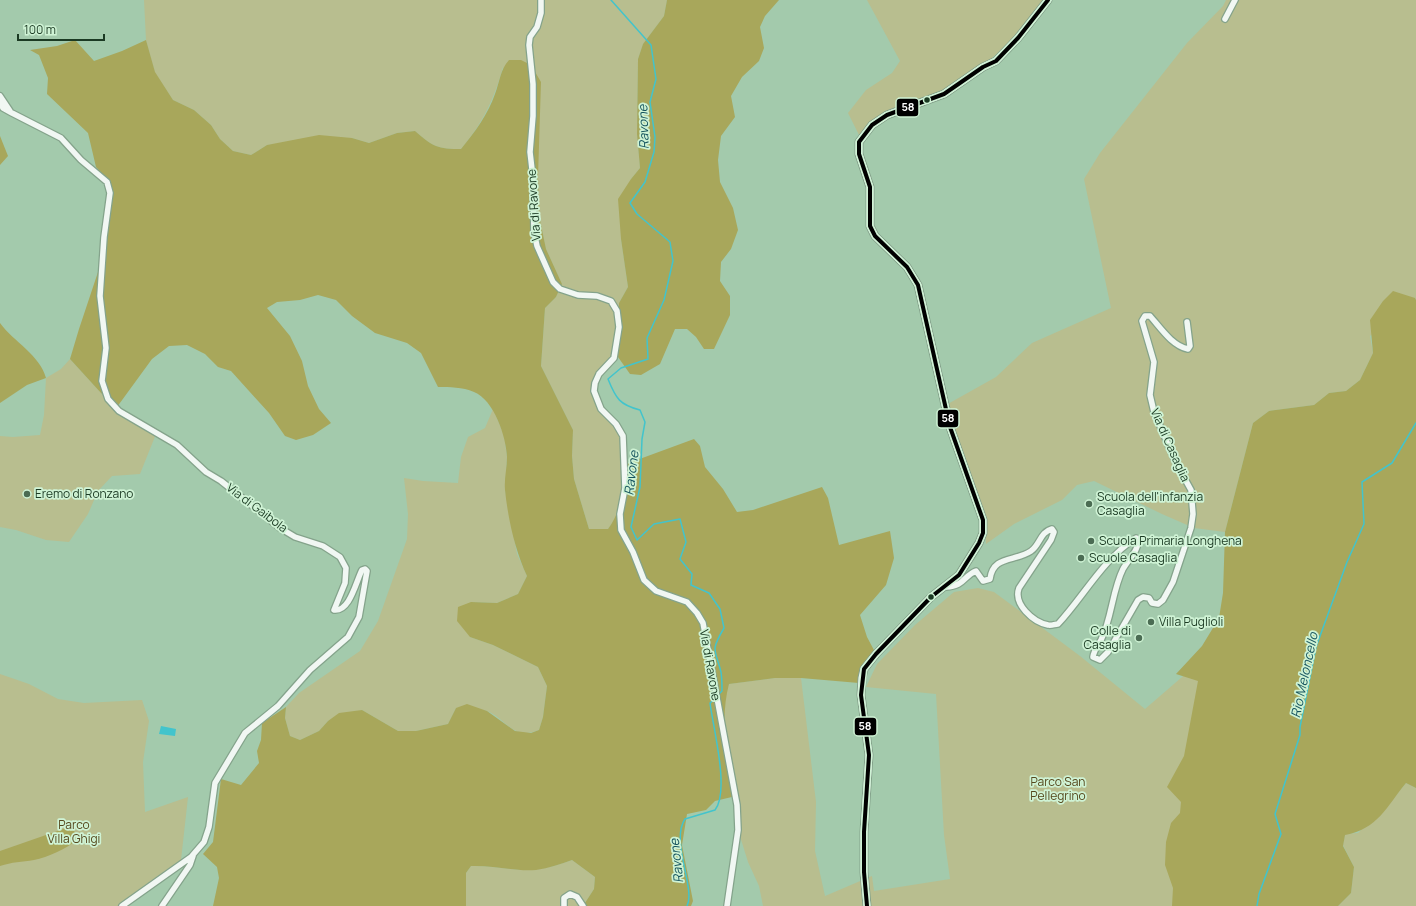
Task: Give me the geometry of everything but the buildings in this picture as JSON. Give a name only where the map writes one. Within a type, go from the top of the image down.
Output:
[{"type":"street","name":"Via di Ravone","points":[[541,0],[541,13],[537,27],[530,37],[529,45],[533,84],[533,116],[530,152],[533,178],[534,232],[537,246],[552,282],[560,289],[578,295],[597,296],[610,301],[617,310],[619,326],[614,358],[599,374],[595,383],[594,391],[601,409],[616,424],[623,436],[625,488],[620,514],[621,530],[633,552],[644,580],[656,591],[687,602],[697,613],[703,623],[737,806],[738,830],[727,906]]},
{"type":"street","name":"Via di Casaglia","points":[[867,906],[864,872],[864,832],[869,755],[860,695],[864,669],[876,654],[931,597],[946,587],[959,575],[979,543],[983,533],[983,520],[950,427],[918,285],[907,267],[874,236],[870,226],[870,187],[859,154],[859,142],[872,125],[887,114],[944,94],[983,67],[996,60],[1018,38],[1048,0]]},
{"type":"street","points":[[1225,19],[1234,0]]},
{"type":"street","name":"Via di Gaibola","points":[[0,96],[10,111]]},
{"type":"street","name":"Via di Gaibola","points":[[0,103],[3,108],[61,138],[81,160],[107,182],[110,193],[104,237],[100,296],[106,348],[102,381],[108,399],[119,411],[178,445],[206,472],[221,481],[280,528],[296,537],[323,546],[340,557],[346,568],[345,583],[334,610],[342,608],[349,600],[362,570],[365,568],[367,571],[359,617],[348,637],[310,670],[278,706],[245,733],[215,783],[209,827],[204,842],[193,856],[122,906]]},
{"type":"street","name":"Via di Casaglia","points":[[946,587],[955,586],[976,571],[984,581],[987,581],[990,579],[991,573],[996,564],[1031,551],[1041,536],[1047,530],[1052,529],[1054,532],[1051,540],[1018,588],[1017,598],[1024,610],[1048,625],[1058,624],[1100,572],[1124,547],[1138,538],[1138,545],[1123,570],[1109,618],[1101,640],[1094,651],[1093,657],[1096,659],[1100,660],[1108,652],[1138,600],[1143,597],[1149,598],[1152,603],[1158,604],[1163,600],[1173,582],[1191,528],[1194,514],[1191,490],[1176,463],[1153,408],[1150,394],[1154,362],[1142,321],[1145,316],[1150,316],[1167,336],[1183,348],[1188,349],[1190,346],[1187,322]]},
{"type":"street","points":[[162,906],[190,865],[193,856]]},
{"type":"street","points":[[564,906],[564,898],[570,894],[577,897],[583,906]]},
{"type":"green space","points":[[144,0],[667,0],[664,16],[643,44],[638,59],[637,134],[640,168],[631,179],[621,239],[628,287],[619,303],[618,357],[596,379],[593,392],[607,420],[620,433],[626,464],[623,492],[616,518],[608,529],[589,529],[574,479],[572,456],[573,430],[541,366],[545,308],[556,297],[562,284],[546,249],[540,220],[538,177],[503,67],[496,90],[482,120],[461,149],[441,148],[431,144],[415,131],[397,133],[369,143],[352,138],[267,145],[251,155],[233,151],[220,139],[211,125],[194,110],[173,100],[155,73],[146,40]]},
{"type":"green space","points":[[667,0],[779,0],[765,16],[760,27],[764,48],[759,61],[742,77],[731,96],[735,117],[721,136],[718,160],[720,182],[733,208],[738,230],[731,249],[721,262],[720,281],[730,296],[730,315],[714,349],[704,349],[696,337],[687,329],[675,329],[660,364],[641,375],[630,374],[618,357],[619,303],[628,287],[621,239],[618,199],[640,168],[637,134],[638,59],[643,44],[664,16]]},
{"type":"green space","points":[[867,0],[1046,0],[1024,29],[982,67],[945,93],[918,109],[901,110],[875,122],[859,135],[848,113],[866,90],[892,73],[900,61]]},
{"type":"green space","points":[[1226,0],[1416,0],[1416,300],[1415,298],[1370,336],[1373,353],[1360,380],[1346,391],[1329,393],[1314,405],[1269,411],[1253,423],[1225,532],[1194,528],[1094,481],[1077,485],[1062,500],[1014,524],[986,544],[984,522],[946,405],[996,377],[1032,343],[1111,308],[1084,179],[1100,153],[1187,43],[1223,6]]},
{"type":"green space","points":[[75,40],[94,61],[122,51],[146,40],[155,72],[173,100],[194,110],[211,125],[220,139],[233,151],[251,155],[267,145],[319,135],[352,138],[369,143],[397,133],[415,131],[431,144],[441,148],[461,149],[489,109],[502,72],[509,60],[521,60],[531,65],[541,82],[538,177],[540,220],[546,249],[562,284],[556,297],[545,308],[541,366],[573,430],[572,456],[574,479],[589,529],[608,529],[613,522],[622,498],[626,464],[694,439],[700,446],[705,467],[723,489],[737,512],[753,510],[822,487],[828,498],[839,545],[890,531],[894,558],[886,585],[860,615],[867,637],[875,652],[859,683],[801,678],[775,678],[729,684],[726,698],[725,726],[728,754],[736,796],[715,801],[706,810],[687,814],[682,845],[693,901],[691,906],[583,906],[594,889],[595,877],[572,860],[555,866],[536,870],[471,866],[466,873],[466,906],[213,906],[219,878],[217,867],[203,854],[213,842],[221,779],[241,785],[259,763],[257,751],[261,740],[262,723],[286,707],[285,718],[290,736],[300,740],[319,731],[328,721],[339,713],[362,710],[398,731],[416,731],[448,724],[456,708],[467,704],[487,711],[515,731],[531,733],[539,730],[543,717],[547,686],[538,667],[493,645],[470,637],[457,621],[458,607],[471,602],[497,603],[518,594],[527,576],[516,545],[506,501],[506,449],[498,420],[481,396],[470,390],[438,387],[421,353],[407,343],[375,333],[352,316],[336,300],[318,295],[300,300],[277,302],[267,308],[290,336],[302,361],[308,386],[319,409],[331,423],[313,435],[296,440],[285,436],[269,413],[231,371],[218,367],[205,354],[187,345],[169,346],[152,359],[117,407],[101,393],[70,359],[100,266],[112,203],[109,182],[96,167],[88,133],[47,94],[48,78],[39,55],[30,50],[57,46]]},
{"type":"green space","points":[[0,136],[8,156],[0,165]]},
{"type":"green space","points":[[1393,291],[1415,298],[1416,300],[1416,788],[1406,783],[1374,822],[1366,828],[1345,835],[1343,846],[1354,867],[1351,893],[1338,906],[1172,906],[1173,888],[1165,865],[1166,842],[1171,823],[1180,813],[1181,802],[1167,787],[1184,756],[1198,681],[1176,674],[1202,646],[1219,618],[1223,593],[1225,532],[1253,423],[1269,411],[1314,405],[1329,393],[1346,391],[1360,380],[1373,353],[1370,320],[1383,301]]},
{"type":"green space","points":[[0,323],[38,362],[46,378],[27,385],[0,403]]},
{"type":"green space","points":[[70,359],[101,393],[117,407],[156,434],[140,474],[112,476],[98,491],[88,514],[69,542],[46,540],[16,530],[0,527],[0,436],[13,437],[40,435],[44,415],[46,378],[61,369]]},
{"type":"green space","points":[[493,409],[504,435],[507,457],[505,490],[517,554],[527,576],[518,594],[497,603],[471,602],[470,637],[493,645],[538,667],[547,686],[543,717],[539,730],[530,733],[522,733],[510,728],[487,711],[456,708],[448,724],[416,731],[398,731],[362,710],[328,721],[319,731],[300,740],[290,736],[285,718],[286,707],[299,693],[360,651],[378,621],[407,539],[408,514],[404,478],[423,481],[458,483],[461,457],[468,437],[485,428]]},
{"type":"green space","name":"Parco San Pellegrino","points":[[978,588],[994,592],[1080,656],[1145,709],[1189,671],[1301,732],[1240,906],[763,906],[759,886],[748,862],[739,833],[741,819],[725,748],[724,702],[729,684],[775,678],[801,678],[816,802],[815,851],[825,896],[872,876],[874,891],[950,879],[944,835],[936,694],[866,687],[877,664],[915,625],[954,592]]},
{"type":"green space","name":"Parco Villa Ghigi","points":[[0,674],[29,684],[58,699],[84,703],[142,700],[149,721],[143,762],[145,812],[188,797],[181,860],[120,906],[0,906]]},
{"type":"green space","points":[[1406,783],[1416,788],[1416,906],[1338,906],[1351,893],[1354,867],[1343,845],[1345,834],[1358,833],[1392,800]]},
{"type":"green space","points":[[66,828],[74,830],[77,840],[68,846],[51,855],[39,859],[0,866],[0,851]]},
{"type":"green space","points":[[572,860],[595,877],[594,889],[583,906],[466,906],[466,873],[471,866],[528,870],[550,867]]},
{"type":"water","points":[[161,726],[176,729],[175,736],[159,734]]},
{"type":"waterway","name":"Ravone","points":[[611,0],[651,45],[656,79],[650,102],[655,137],[654,152],[645,182],[630,203],[637,214],[670,242],[673,261],[664,300],[647,338],[648,359],[621,368],[608,379],[616,396],[628,406],[640,410],[645,422],[642,439],[640,487],[631,527],[637,540],[654,524],[680,519],[686,542],[680,559],[692,574],[691,585],[709,593],[720,609],[724,628],[715,646],[722,677],[722,691],[719,694]]},
{"type":"waterway","name":"Rio Meloncello","points":[[1257,906],[1259,894],[1281,834],[1275,814],[1300,735],[1300,727],[1316,647],[1347,562],[1364,524],[1362,482],[1392,463],[1416,423]]},
{"type":"waterway","name":"Ravone","points":[[687,906],[689,898],[681,852],[681,828],[685,819],[715,810],[719,801],[721,789],[719,758],[710,703],[715,699]]},
{"type":"transit line","name":"58","points":[[867,906],[864,872],[864,832],[869,755],[861,695],[864,669],[876,654],[931,597],[959,575],[979,543],[983,533],[983,520],[950,427],[918,285],[907,267],[875,236],[870,226],[870,187],[859,154],[859,142],[872,125],[887,115],[944,94],[983,67],[996,61],[1018,38],[1048,0]]},
{"type":"place","name":"Eremo di Ronzano","points":[[27,494]]},
{"type":"place","name":"Scuola dell'infanzia Casaglia","points":[[1089,504]]},
{"type":"place","name":"Scuola Primaria Longhena","points":[[1091,541]]},
{"type":"place","name":"Scuole Casaglia","points":[[1081,558]]},
{"type":"place","name":"Villa Puglioli","points":[[1151,622]]},
{"type":"place","name":"Colle di Casaglia","points":[[1139,638]]}]
